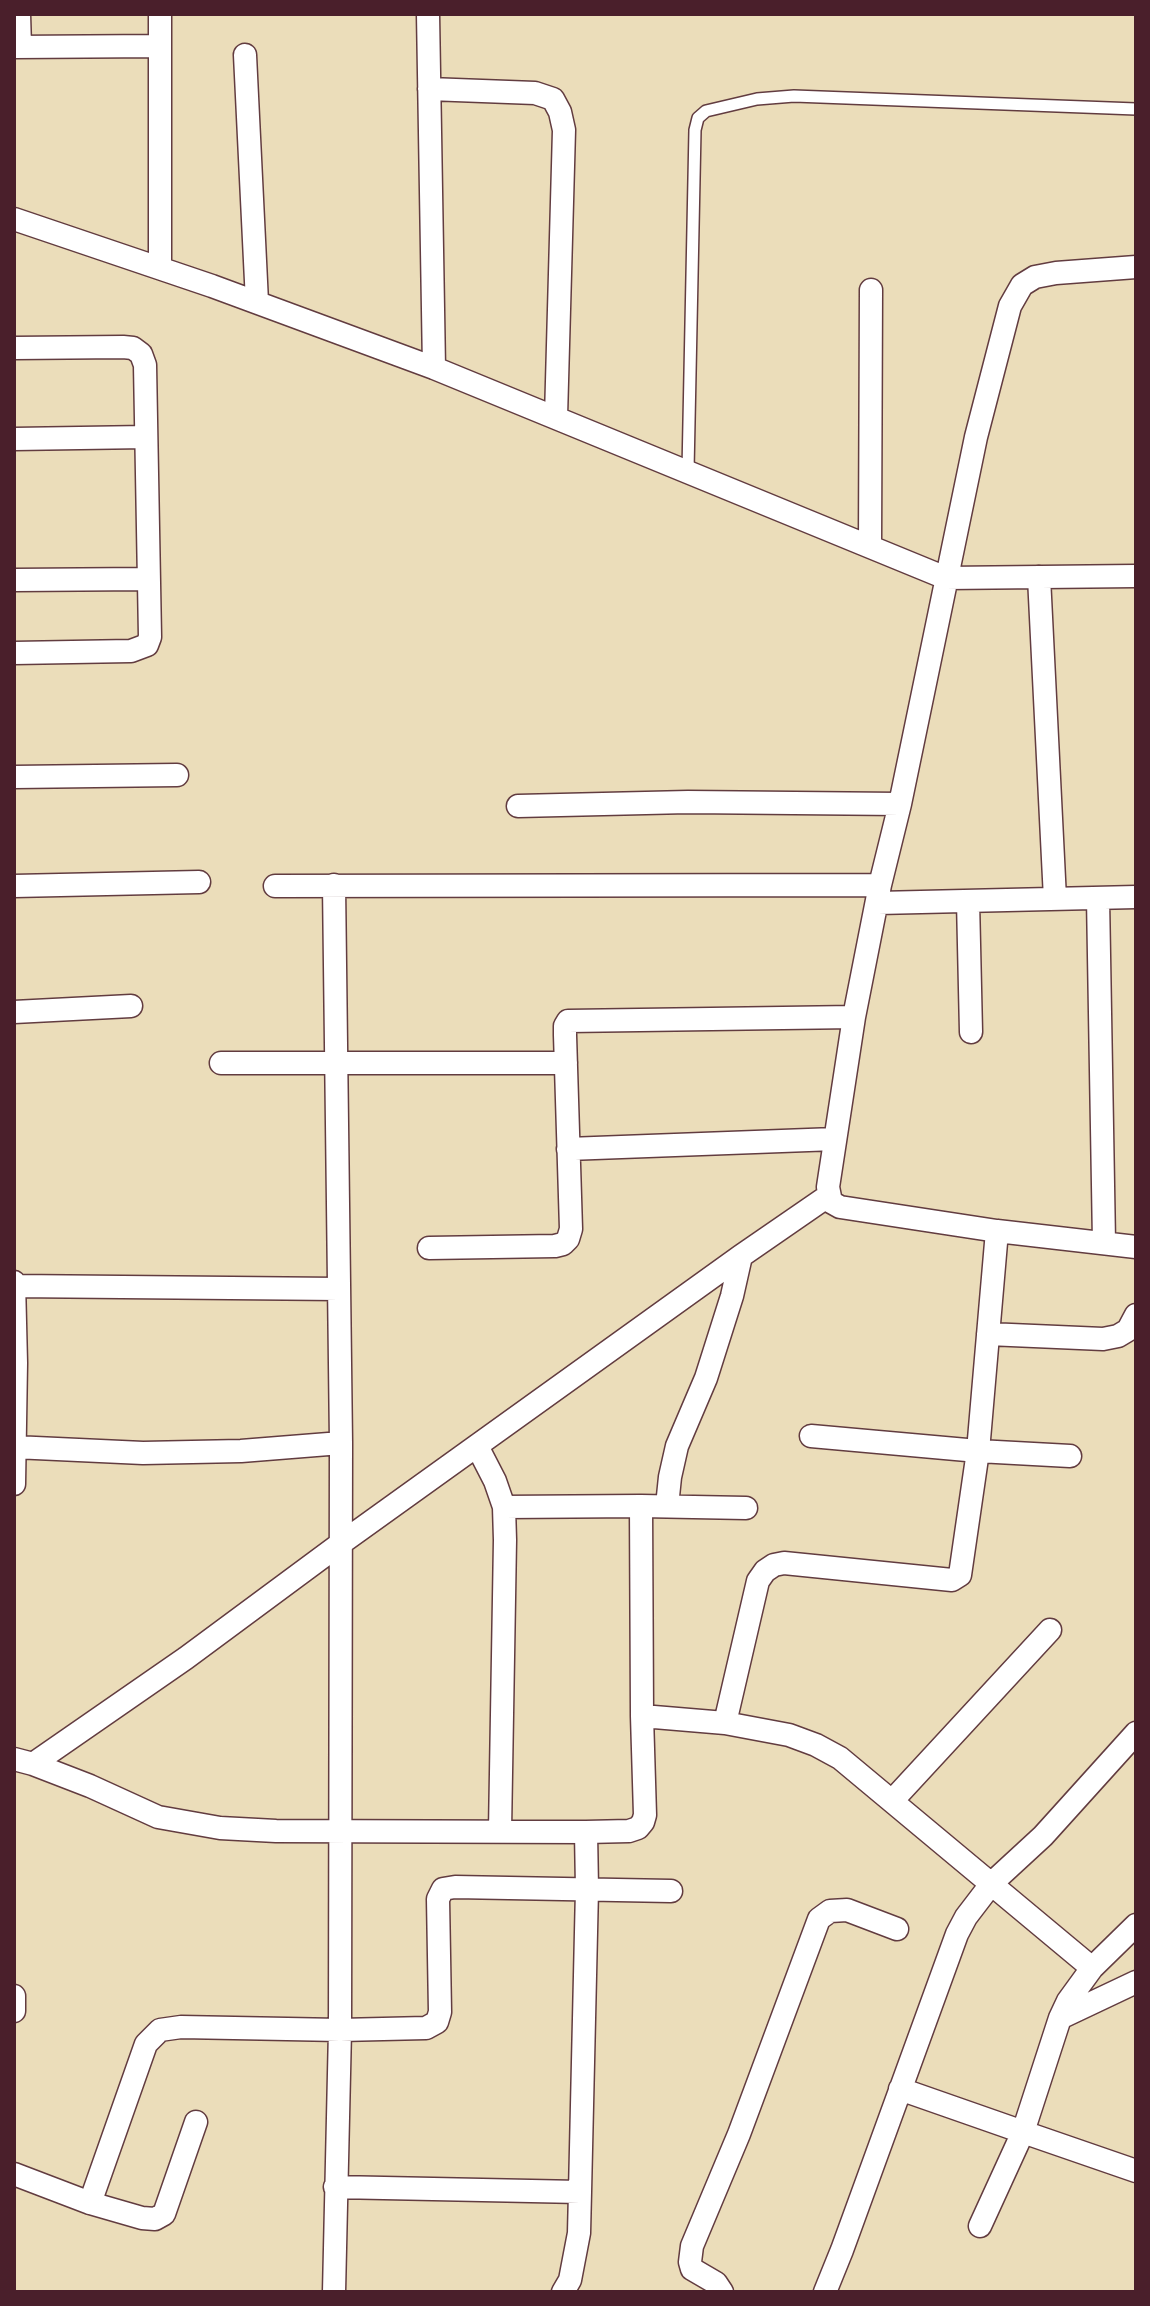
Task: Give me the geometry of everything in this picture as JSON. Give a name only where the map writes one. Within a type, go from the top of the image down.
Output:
[{"type":"street","points":[[19,14],[17,47],[160,46]]},
{"type":"street","points":[[160,14],[160,268]]},
{"type":"street","points":[[428,14],[434,368]]},
{"type":"street","points":[[245,55],[257,302]]},
{"type":"street","points":[[429,89],[535,93],[553,99],[560,112],[564,130],[556,417]]},
{"type":"street","points":[[14,219],[257,302],[434,368],[946,578],[1136,576]]},
{"type":"street","points":[[1136,267],[1035,277],[1022,285],[1010,306],[976,437],[879,894],[854,1017],[828,1196],[840,1207],[997,1231],[1136,1247]]},
{"type":"street","points":[[870,546],[871,290]]},
{"type":"street","points":[[14,348],[133,348],[141,354],[145,365],[150,637],[147,645],[131,651],[14,653]]},
{"type":"street","points":[[14,439],[146,437]]},
{"type":"street","points":[[1039,577],[1055,899]]},
{"type":"street","points":[[14,580],[147,579]]},
{"type":"street","points":[[14,777],[177,775]]},
{"type":"street","points":[[518,806],[688,802],[900,804]]},
{"type":"street","points":[[14,886],[199,882]]},
{"type":"street","points":[[334,885],[341,1443],[340,2030],[334,2292]]},
{"type":"street","points":[[275,886],[879,894],[968,901],[1136,897]]},
{"type":"street","points":[[1098,898],[1104,1242]]},
{"type":"street","points":[[968,901],[971,1032]]},
{"type":"street","points":[[14,1012],[131,1006]]},
{"type":"street","points":[[429,1248],[563,1244],[568,1239],[571,1229],[565,1026],[568,1021],[854,1017]]},
{"type":"street","points":[[221,1063],[566,1063]]},
{"type":"street","points":[[568,1149],[835,1139]]},
{"type":"street","points":[[23,1762],[186,1658],[340,1544],[828,1196]]},
{"type":"street","points":[[725,1723],[758,1581],[774,1565],[784,1563],[956,1579],[962,1570],[978,1451],[997,1231]]},
{"type":"street","points":[[667,1506],[677,1446],[706,1378],[741,1256]]},
{"type":"street","points":[[14,1484],[14,1284],[339,1289]]},
{"type":"street","points":[[988,1334],[1103,1339],[1128,1330],[1136,1315]]},
{"type":"street","points":[[811,1436],[1070,1456]]},
{"type":"street","points":[[15,1447],[143,1453],[241,1451],[341,1443]]},
{"type":"street","points":[[477,1446],[504,1507],[500,1831]]},
{"type":"street","points":[[23,1762],[90,1786],[158,1817],[220,1828],[586,1832],[638,1828],[643,1822],[645,1804],[641,1506]]},
{"type":"street","points":[[504,1507],[746,1508]]},
{"type":"street","points":[[892,1801],[1050,1630]]},
{"type":"street","points":[[642,1716],[725,1723],[789,1735],[840,1758],[1092,1968]]},
{"type":"street","points":[[825,2292],[957,1934],[975,1902],[1043,1836],[1136,1733]]},
{"type":"street","points":[[563,2292],[570,2280],[579,2233],[586,1832]]},
{"type":"street","points":[[90,2203],[146,2044],[160,2030],[181,2027],[426,2028],[437,2022],[440,2012],[438,1899],[443,1889],[671,1891]]},
{"type":"street","points":[[722,2292],[716,2283],[692,2269],[692,2246],[739,2134],[819,1919],[830,1911],[847,1910],[897,1929]]},
{"type":"street","points":[[980,2226],[1023,2132],[1068,2001],[1092,1968],[1136,1925]]},
{"type":"street","points":[[1060,2018],[1136,1982]]},
{"type":"street","points":[[14,1996],[14,2011]]},
{"type":"street","points":[[900,2089],[1136,2171]]},
{"type":"street","points":[[14,2174],[90,2203],[155,2219],[164,2214],[196,2122]]},
{"type":"street","points":[[335,2187],[580,2192]]},
{"type":"lane","points":[[688,470],[695,130],[698,118],[706,111],[757,99],[794,96],[1136,109]]}]
